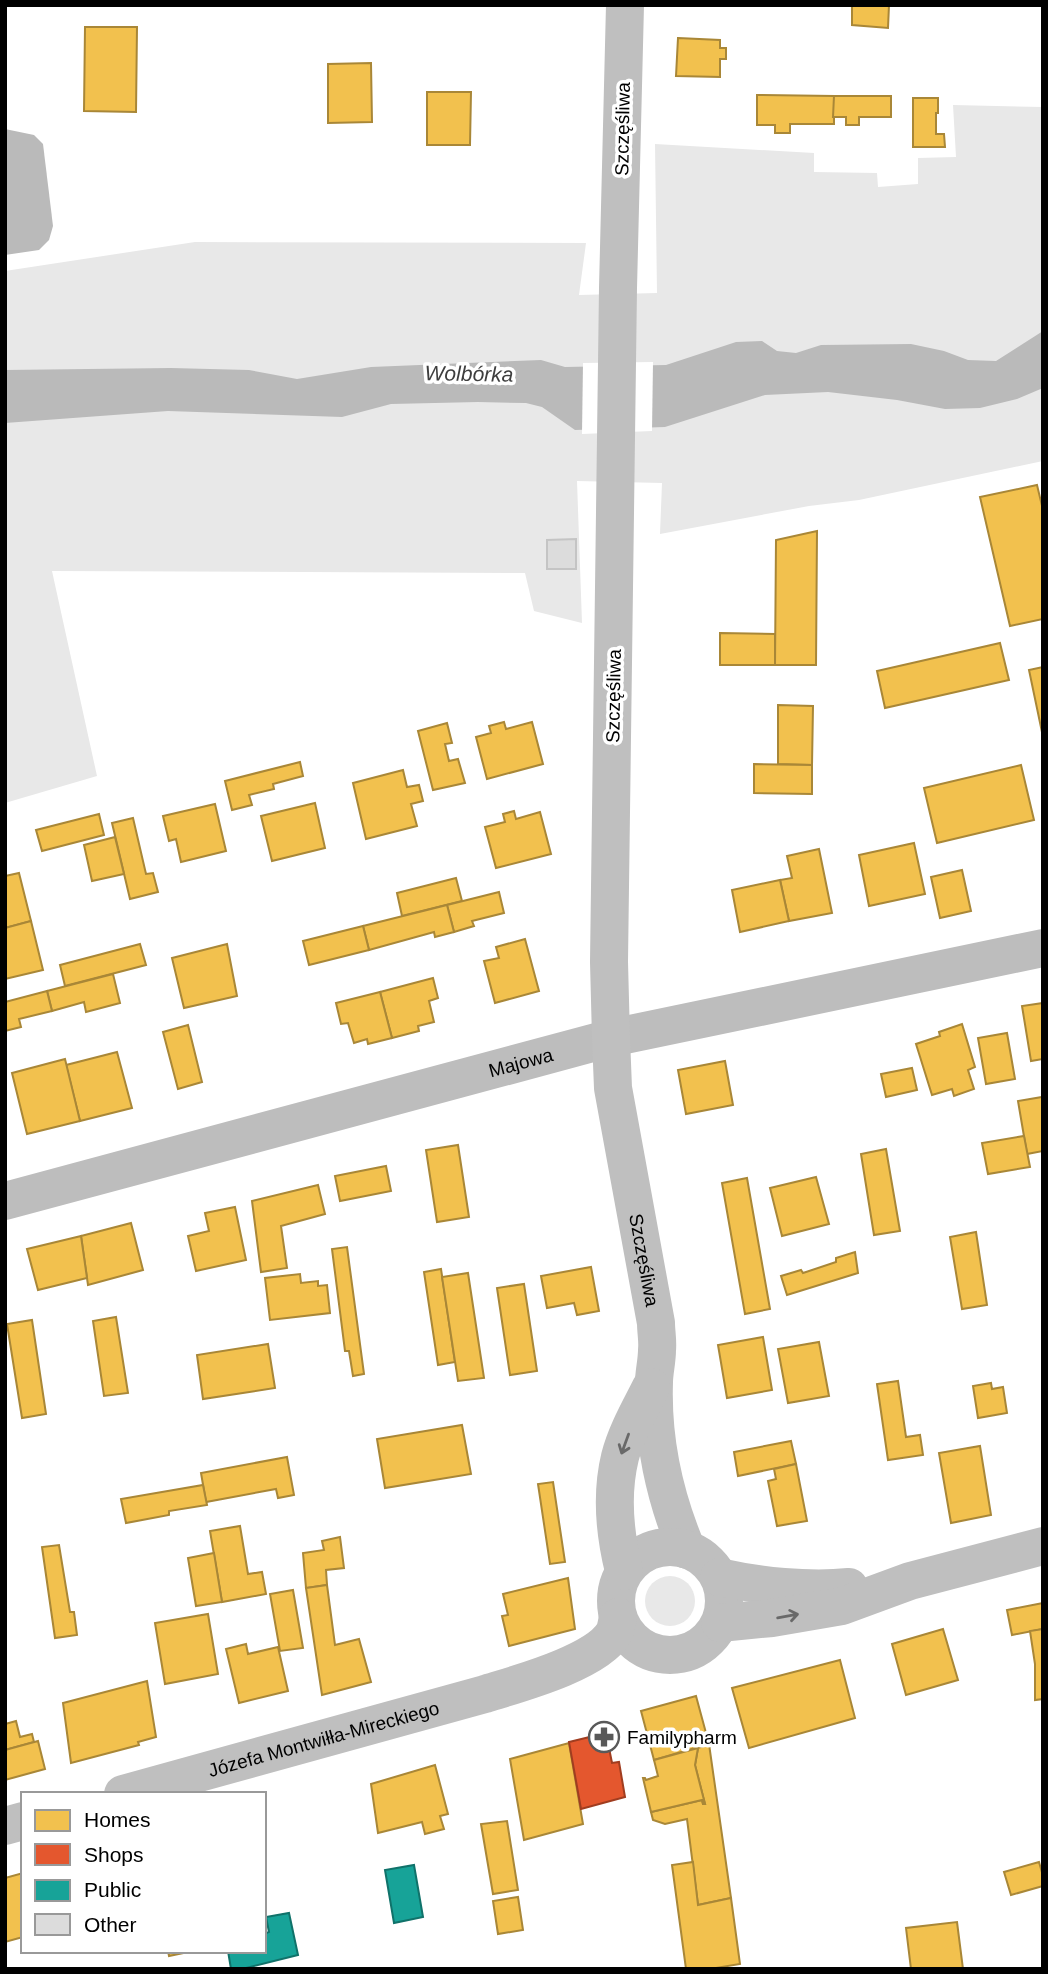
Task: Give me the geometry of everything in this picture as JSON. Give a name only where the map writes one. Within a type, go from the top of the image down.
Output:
[{"type":"street","name":"Szczęśliwa","points":[[625,5],[618,288],[609,962],[612,1088],[656,1323],[656,1439],[667,1491],[687,1549]]},
{"type":"street","name":"Majowa","points":[[5,1200],[611,1038],[1043,948]]},
{"type":"street","name":"Szczęśliwa","points":[[624,1571],[616,1524],[615,1493],[620,1457],[628,1434],[654,1382]]},
{"type":"street","points":[[720,1623],[772,1618],[842,1606],[910,1581],[1043,1546]]},
{"type":"street","points":[[670,1547],[687,1549],[700,1556],[719,1577],[724,1607],[720,1623],[711,1637],[698,1648],[665,1656],[648,1651],[635,1643],[624,1631],[615,1601],[617,1586],[624,1571],[636,1558],[652,1550],[670,1547]]},
{"type":"street","points":[[719,1577],[774,1585],[839,1588],[910,1581]]},
{"type":"street","name":"Józefa Montwiłła-Mireckiego","points":[[130,1792],[485,1694],[541,1676],[579,1661],[603,1644],[615,1632],[618,1617]]},
{"type":"street","name":"Józefa Montwiłła-Mireckiego","points":[[485,1694],[542,1683],[625,1650],[648,1651]]},
{"type":"shaded area","points":[[953,105],[1043,107],[1043,461],[859,500],[809,506],[660,534],[662,483],[577,481],[582,623],[534,611],[525,573],[52,571],[97,776],[5,803],[5,271],[195,242],[586,243],[579,295],[657,293],[655,144],[814,153],[814,172],[877,173],[878,187],[918,184],[918,158],[956,157]]},
{"type":"shaded area","points":[[670,1576],[687,1584],[695,1601],[687,1618],[670,1626],[653,1618],[645,1601],[653,1584]]},
{"type":"water","points":[[5,129],[34,135],[43,144],[53,226],[49,240],[39,250],[5,255]]},
{"type":"water","name":"Wolbórka","points":[[1043,331],[1043,388],[1017,399],[980,408],[945,409],[828,392],[765,395],[665,427],[575,430],[542,407],[526,403],[478,402],[391,404],[342,417],[168,411],[5,423],[5,370],[249,370],[297,379],[371,367],[541,360],[565,367],[666,365],[736,342],[762,341],[777,351],[796,353],[821,345],[911,344],[944,351],[968,360],[996,361]]},
{"type":"pier","points":[[653,362],[652,431],[582,434],[583,363]]},
{"type":"building: Homes","points":[[852,5],[889,5],[888,28],[852,25]]},
{"type":"building: Homes","points":[[85,27],[137,27],[136,112],[84,111]]},
{"type":"building: Homes","points":[[678,38],[720,40],[720,48],[726,48],[726,59],[720,59],[720,77],[676,76]]},
{"type":"building: Homes","points":[[371,63],[372,122],[328,123],[328,64]]},
{"type":"building: Homes","points":[[427,92],[471,92],[470,145],[427,145]]},
{"type":"building: Homes","points":[[757,95],[834,96],[834,124],[790,124],[790,133],[775,133],[775,125],[757,125]]},
{"type":"building: Homes","points":[[834,96],[891,96],[891,117],[859,117],[859,125],[846,125],[846,117],[833,117]]},
{"type":"building: Homes","points":[[913,98],[938,98],[936,134],[944,134],[945,147],[913,147]]},
{"type":"building: Homes","points":[[1037,485],[1043,510],[1043,619],[1010,626],[980,497]]},
{"type":"building: Homes","points":[[817,531],[816,665],[775,665],[776,540]]},
{"type":"building: Homes","points":[[720,633],[775,634],[775,665],[720,665]]},
{"type":"building: Homes","points":[[1000,643],[1009,680],[885,708],[877,671]]},
{"type":"building: Homes","points":[[1043,667],[1043,737],[1029,670]]},
{"type":"building: Homes","points":[[778,705],[813,706],[812,765],[778,764]]},
{"type":"building: Homes","points":[[504,722],[506,729],[532,722],[543,764],[487,779],[476,737],[491,733],[489,726]]},
{"type":"building: Homes","points":[[447,723],[452,743],[445,744],[449,761],[458,759],[465,783],[433,790],[418,731]]},
{"type":"building: Homes","points":[[300,762],[303,776],[273,784],[274,789],[249,795],[252,805],[232,810],[225,781]]},
{"type":"building: Homes","points":[[754,764],[812,765],[812,794],[754,793]]},
{"type":"building: Homes","points":[[1021,765],[1034,820],[937,843],[924,788]]},
{"type":"building: Homes","points":[[403,770],[407,787],[419,785],[423,801],[411,804],[417,826],[366,839],[353,783]]},
{"type":"building: Homes","points":[[315,803],[325,848],[272,861],[261,816]]},
{"type":"building: Homes","points":[[215,804],[226,851],[181,862],[176,839],[169,841],[163,816]]},
{"type":"building: Homes","points":[[514,811],[516,819],[540,812],[551,854],[496,868],[485,827],[505,822],[503,814]]},
{"type":"building: Homes","points":[[99,814],[104,835],[42,851],[36,830]]},
{"type":"building: Homes","points":[[133,818],[146,874],[153,873],[158,892],[130,899],[112,823]]},
{"type":"building: Homes","points":[[115,837],[124,874],[92,881],[84,845]]},
{"type":"building: Homes","points":[[914,843],[925,894],[869,906],[859,855]]},
{"type":"building: Homes","points":[[819,849],[832,913],[789,921],[780,880],[792,878],[787,856]]},
{"type":"building: Homes","points":[[962,870],[971,911],[940,918],[931,877]]},
{"type":"building: Homes","points":[[19,873],[31,921],[5,928],[5,876]]},
{"type":"building: Homes","points":[[456,878],[462,901],[402,916],[397,893]]},
{"type":"building: Homes","points":[[780,880],[789,921],[740,932],[732,890]]},
{"type":"building: Homes","points":[[499,892],[504,913],[472,921],[474,926],[454,932],[447,905]]},
{"type":"building: Homes","points":[[447,905],[454,932],[435,937],[434,932],[369,950],[363,926]]},
{"type":"building: Homes","points":[[31,921],[43,970],[5,979],[5,928]]},
{"type":"building: Homes","points":[[363,926],[369,950],[309,965],[303,941]]},
{"type":"building: Homes","points":[[525,939],[539,991],[495,1003],[484,961],[499,958],[496,947]]},
{"type":"building: Homes","points":[[140,944],[146,965],[65,986],[60,965]]},
{"type":"building: Homes","points":[[227,944],[237,996],[184,1008],[172,958]]},
{"type":"building: Homes","points":[[113,974],[120,1003],[86,1012],[84,1002],[52,1011],[47,991]]},
{"type":"building: Homes","points":[[433,978],[438,998],[429,1001],[434,1022],[418,1026],[419,1031],[392,1038],[380,992]]},
{"type":"building: Homes","points":[[47,991],[52,1011],[19,1019],[21,1027],[5,1031],[5,1002]]},
{"type":"building: Homes","points":[[380,992],[392,1038],[368,1044],[367,1039],[354,1043],[348,1023],[341,1024],[336,1003]]},
{"type":"building: Homes","points":[[1043,1003],[1043,1059],[1031,1061],[1022,1006]]},
{"type":"building: Homes","points":[[962,1024],[975,1067],[968,1070],[974,1089],[954,1096],[952,1089],[932,1095],[916,1044],[940,1036],[939,1032]]},
{"type":"building: Homes","points":[[188,1025],[202,1082],[178,1089],[163,1032]]},
{"type":"building: Homes","points":[[1007,1033],[1015,1079],[986,1084],[978,1038]]},
{"type":"building: Homes","points":[[117,1052],[132,1108],[80,1121],[66,1065]]},
{"type":"building: Homes","points":[[65,1059],[80,1121],[27,1134],[12,1073]]},
{"type":"building: Homes","points":[[725,1061],[733,1105],[686,1114],[678,1070]]},
{"type":"building: Homes","points":[[912,1068],[917,1090],[886,1097],[881,1074]]},
{"type":"building: Homes","points":[[1042,1097],[1043,1151],[1027,1154],[1018,1101]]},
{"type":"building: Homes","points":[[1024,1136],[1030,1167],[988,1174],[982,1143]]},
{"type":"building: Homes","points":[[458,1145],[469,1217],[437,1222],[426,1150]]},
{"type":"building: Homes","points":[[886,1149],[900,1231],[874,1235],[861,1154]]},
{"type":"building: Homes","points":[[386,1166],[391,1191],[340,1201],[335,1176]]},
{"type":"building: Homes","points":[[816,1177],[829,1224],[782,1236],[770,1188]]},
{"type":"building: Homes","points":[[747,1178],[770,1309],[745,1314],[722,1183]]},
{"type":"building: Homes","points":[[318,1185],[325,1214],[281,1226],[287,1268],[261,1272],[252,1201]]},
{"type":"building: Homes","points":[[235,1207],[246,1260],[196,1271],[188,1236],[209,1231],[205,1213]]},
{"type":"building: Homes","points":[[131,1223],[143,1270],[88,1285],[81,1236]]},
{"type":"building: Homes","points":[[976,1232],[987,1305],[962,1309],[950,1237]]},
{"type":"building: Homes","points":[[81,1236],[87,1278],[38,1290],[27,1249]]},
{"type":"building: Homes","points":[[347,1247],[364,1374],[353,1376],[349,1351],[345,1351],[332,1249]]},
{"type":"building: Homes","points":[[855,1252],[858,1273],[787,1295],[781,1276],[801,1270],[803,1273],[836,1262],[836,1258]]},
{"type":"building: Homes","points":[[591,1267],[599,1311],[577,1315],[574,1303],[547,1308],[541,1276]]},
{"type":"building: Homes","points":[[441,1269],[455,1362],[438,1365],[424,1272]]},
{"type":"building: Homes","points":[[468,1273],[484,1378],[458,1381],[442,1277]]},
{"type":"building: Homes","points":[[300,1274],[301,1283],[318,1281],[318,1286],[327,1285],[330,1313],[270,1320],[265,1278]]},
{"type":"building: Homes","points":[[524,1284],[537,1371],[510,1375],[497,1288]]},
{"type":"building: Homes","points":[[116,1317],[128,1393],[104,1396],[93,1321]]},
{"type":"building: Homes","points":[[32,1320],[46,1414],[22,1418],[7,1324]]},
{"type":"building: Homes","points":[[763,1337],[772,1390],[727,1398],[718,1345]]},
{"type":"building: Homes","points":[[819,1342],[829,1396],[788,1403],[778,1349]]},
{"type":"building: Homes","points":[[268,1344],[275,1388],[203,1399],[197,1355]]},
{"type":"building: Homes","points":[[898,1381],[906,1437],[920,1435],[923,1455],[888,1460],[877,1384]]},
{"type":"building: Homes","points":[[991,1383],[992,1389],[1003,1387],[1007,1413],[978,1418],[973,1386]]},
{"type":"building: Homes","points":[[462,1425],[471,1474],[385,1488],[377,1439]]},
{"type":"building: Homes","points":[[791,1441],[796,1464],[738,1476],[734,1452]]},
{"type":"building: Homes","points":[[980,1446],[991,1515],[951,1523],[939,1453]]},
{"type":"building: Homes","points":[[287,1457],[294,1495],[278,1498],[276,1489],[206,1502],[201,1473]]},
{"type":"building: Homes","points":[[796,1464],[807,1521],[777,1526],[768,1481],[776,1479],[774,1469]]},
{"type":"building: Homes","points":[[553,1482],[565,1562],[550,1564],[538,1484]]},
{"type":"building: Homes","points":[[203,1485],[207,1505],[169,1511],[169,1515],[126,1523],[121,1499]]},
{"type":"building: Homes","points":[[240,1526],[248,1574],[262,1572],[266,1594],[222,1602],[210,1531]]},
{"type":"building: Homes","points":[[340,1537],[344,1568],[326,1570],[327,1585],[306,1588],[303,1553],[324,1550],[322,1541]]},
{"type":"building: Homes","points":[[59,1545],[70,1612],[74,1612],[77,1635],[55,1638],[42,1547]]},
{"type":"building: Homes","points":[[214,1553],[222,1602],[196,1606],[188,1558]]},
{"type":"building: Homes","points":[[568,1578],[575,1629],[509,1646],[502,1616],[508,1615],[503,1594]]},
{"type":"building: Homes","points":[[327,1585],[335,1645],[359,1639],[371,1682],[322,1695],[306,1588]]},
{"type":"building: Homes","points":[[293,1590],[303,1648],[280,1651],[270,1594]]},
{"type":"building: Homes","points":[[1043,1603],[1043,1629],[1012,1635],[1007,1610]]},
{"type":"building: Homes","points":[[208,1614],[218,1674],[165,1684],[155,1623]]},
{"type":"building: Homes","points":[[943,1629],[958,1680],[906,1695],[892,1644]]},
{"type":"building: Homes","points":[[1043,1629],[1043,1699],[1035,1700],[1035,1664],[1030,1631]]},
{"type":"building: Homes","points":[[246,1644],[248,1654],[278,1647],[288,1691],[239,1703],[226,1649]]},
{"type":"building: Homes","points":[[840,1660],[855,1718],[749,1748],[732,1688]]},
{"type":"building: Homes","points":[[147,1681],[156,1737],[138,1742],[139,1745],[71,1763],[63,1703]]},
{"type":"building: Homes","points":[[696,1696],[709,1744],[654,1760],[641,1711]]},
{"type":"building: Homes","points":[[16,1721],[20,1737],[32,1734],[34,1742],[5,1750],[5,1724]]},
{"type":"building: Homes","points":[[38,1741],[45,1769],[5,1780],[5,1750]]},
{"type":"building: Homes","points":[[569,1743],[583,1824],[524,1840],[510,1759]]},
{"type":"building: Homes","points":[[709,1744],[731,1898],[698,1905],[687,1819],[665,1824],[653,1820],[651,1812],[702,1800],[705,1804],[695,1765],[698,1748]]},
{"type":"building: Homes","points":[[698,1748],[695,1765],[705,1804],[702,1800],[651,1812],[643,1778],[646,1780],[658,1776],[654,1760]]},
{"type":"building: Homes","points":[[435,1765],[448,1814],[440,1816],[444,1829],[425,1834],[422,1822],[378,1833],[371,1784]]},
{"type":"building: Homes","points":[[507,1821],[518,1890],[493,1894],[481,1824]]},
{"type":"building: Homes","points":[[693,1862],[698,1905],[731,1898],[740,1964],[710,1969],[686,1969],[672,1865]]},
{"type":"building: Homes","points":[[1039,1862],[1043,1886],[1011,1895],[1004,1872]]},
{"type":"building: Homes","points":[[21,1874],[21,1938],[5,1942],[5,1878]]},
{"type":"building: Homes","points":[[518,1897],[523,1930],[498,1934],[493,1901]]},
{"type":"building: Homes","points":[[957,1922],[963,1969],[911,1969],[906,1928]]},
{"type":"building: Shops","points":[[606,1733],[612,1763],[619,1762],[625,1797],[581,1809],[569,1742]]},
{"type":"building: Public","points":[[414,1865],[423,1917],[394,1923],[385,1870]]},
{"type":"building: Public","points":[[289,1913],[298,1955],[242,1969],[231,1969],[228,1953],[266,1953],[266,1933],[269,1932],[266,1917]]},
{"type":"building: Other","points":[[576,539],[576,569],[547,569],[547,540]]},
{"type":"place","name":"Familypharm","points":[[604,1737]]}]
